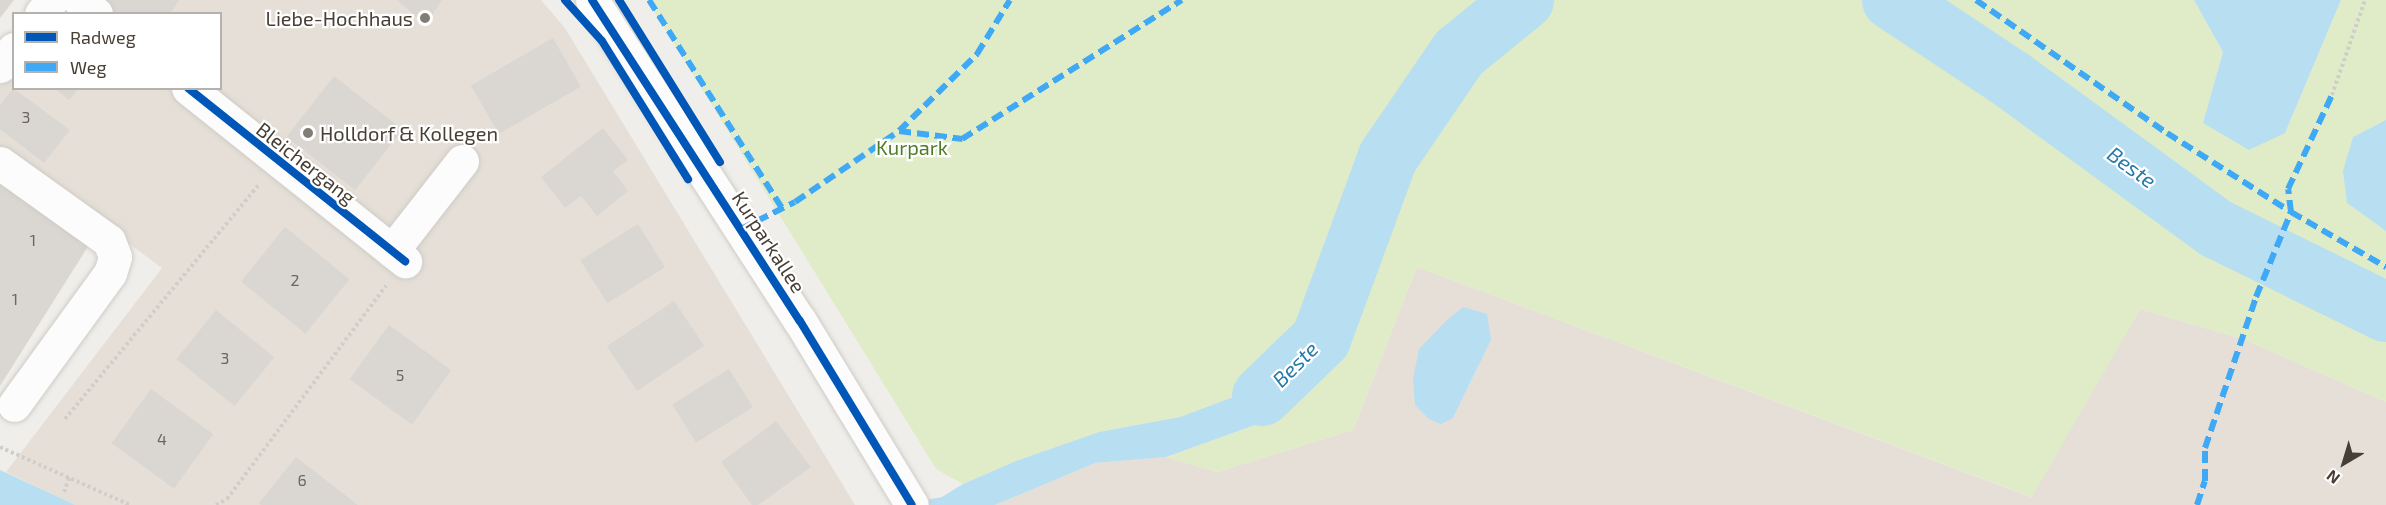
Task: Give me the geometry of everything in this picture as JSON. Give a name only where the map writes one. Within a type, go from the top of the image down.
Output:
[{"type":"street","points":[[43,12],[52,0]]},
{"type":"street","points":[[79,0],[94,12]]},
{"type":"street","name":"Kurparkallee","points":[[592,0],[794,312],[912,505]]},
{"type":"street","points":[[0,66],[12,51]]},
{"type":"street","name":"Bleichergang","points":[[191,90],[278,162],[398,256]]},
{"type":"street","points":[[398,256],[462,161]]},
{"type":"street","points":[[0,163],[109,241],[115,257],[110,273],[14,405]]},
{"type":"path","points":[[2332,95],[2365,0]]},
{"type":"path","points":[[64,419],[278,162]]},
{"type":"path","points":[[216,505],[227,499],[398,256]]},
{"type":"path","points":[[0,447],[130,505]]},
{"type":"path","points":[[64,492],[69,478]]},
{"type":"shaded area","points":[[65,0],[541,0],[565,28],[855,505],[75,505],[6,472],[162,268],[0,148],[0,86],[12,69],[12,90],[222,90],[222,12],[56,12]]},
{"type":"shaded area","points":[[1417,267],[2031,497],[2140,309],[2243,339],[2386,402],[2386,505],[995,505],[1095,463],[1166,457],[1217,472],[1353,430]],"holes":[[[1479,365],[1453,418],[1413,379]]]},
{"type":"green space","name":"Kurpark","points":[[647,0],[2194,0],[2223,52],[2203,123],[2285,133],[2341,0],[2386,0],[2386,120],[2353,137],[2347,203],[2386,231],[2386,402],[2243,339],[2140,309],[2032,497],[1417,267],[1353,430],[1217,472],[1166,457],[1255,425],[1321,339],[1260,387],[1180,417],[1099,432],[1016,461],[963,484],[936,469]]},
{"type":"water","points":[[2194,0],[2341,0],[2285,133],[2249,150],[2203,123],[2223,52]]},
{"type":"water","points":[[2386,120],[2386,231],[2347,203],[2343,171],[2353,137]]},
{"type":"water","points":[[1463,307],[1487,314],[1491,340],[1453,418],[1441,424],[1429,419],[1415,405],[1413,379],[1419,349]]},
{"type":"water","points":[[1321,339],[1328,369],[1301,399],[1255,425],[1166,457],[1095,463],[995,505],[899,505],[942,497],[963,484],[1016,461],[1099,432],[1180,417],[1260,387]]},
{"type":"water","points":[[0,470],[54,495],[75,505],[0,505]]},
{"type":"building","points":[[0,0],[14,0],[0,18]]},
{"type":"building","points":[[108,0],[179,0],[171,12],[99,12]]},
{"type":"building","name":"Liebe-Hochhaus","points":[[397,0],[442,0],[426,25]]},
{"type":"building","points":[[553,38],[581,86],[499,134],[471,86]]},
{"type":"building","points":[[334,76],[403,130],[355,190],[287,137]]},
{"type":"building","points":[[12,89],[16,90],[70,130],[44,163],[0,129],[0,105]]},
{"type":"building","points":[[56,90],[77,90],[69,100]]},
{"type":"building","points":[[603,128],[628,160],[613,171],[628,191],[597,216],[581,196],[565,208],[541,177]]},
{"type":"building","points":[[0,177],[94,237],[0,386]]},
{"type":"building","points":[[638,224],[665,267],[607,303],[580,260]]},
{"type":"building","points":[[285,227],[350,279],[305,334],[241,281]]},
{"type":"building","points":[[674,301],[704,346],[637,391],[607,346]]},
{"type":"building","points":[[216,310],[274,357],[235,406],[176,359]]},
{"type":"building","points":[[389,325],[451,370],[412,424],[350,379]]},
{"type":"building","points":[[729,369],[753,407],[696,443],[672,405]]},
{"type":"building","points":[[151,389],[213,434],[174,488],[112,443]]},
{"type":"building","points":[[776,421],[811,467],[758,505],[752,505],[721,462]]},
{"type":"building","points":[[296,457],[358,505],[261,505],[259,503]]},
{"type":"waterway","name":"Beste","points":[[1262,396],[1321,339],[1388,157],[1459,53],[1524,0]]},
{"type":"waterway","name":"Beste","points":[[1892,0],[2011,79],[2217,229],[2386,312]]},
{"type":"marked path","points":[[649,0],[782,208]]},
{"type":"marked path","points":[[741,229],[795,202],[899,131],[977,54],[1010,0]]},
{"type":"marked path","points":[[899,131],[962,139],[1182,0]]},
{"type":"marked path","points":[[1976,0],[2167,133],[2291,212],[2386,267]]},
{"type":"marked path","points":[[2197,505],[2205,481],[2205,448],[2256,297],[2291,212],[2288,189],[2332,95]]},
{"type":"cycle path","points":[[565,0],[602,41],[688,179]]},
{"type":"cycle path","points":[[592,0],[800,321],[912,505]]},
{"type":"cycle path","points":[[619,0],[720,162]]},
{"type":"cycle path","points":[[191,90],[405,261]]},
{"type":"place","name":"Liebe-Hochhaus","points":[[425,18]]},
{"type":"place","name":"Holldorf & Kollegen","points":[[308,133]]}]
